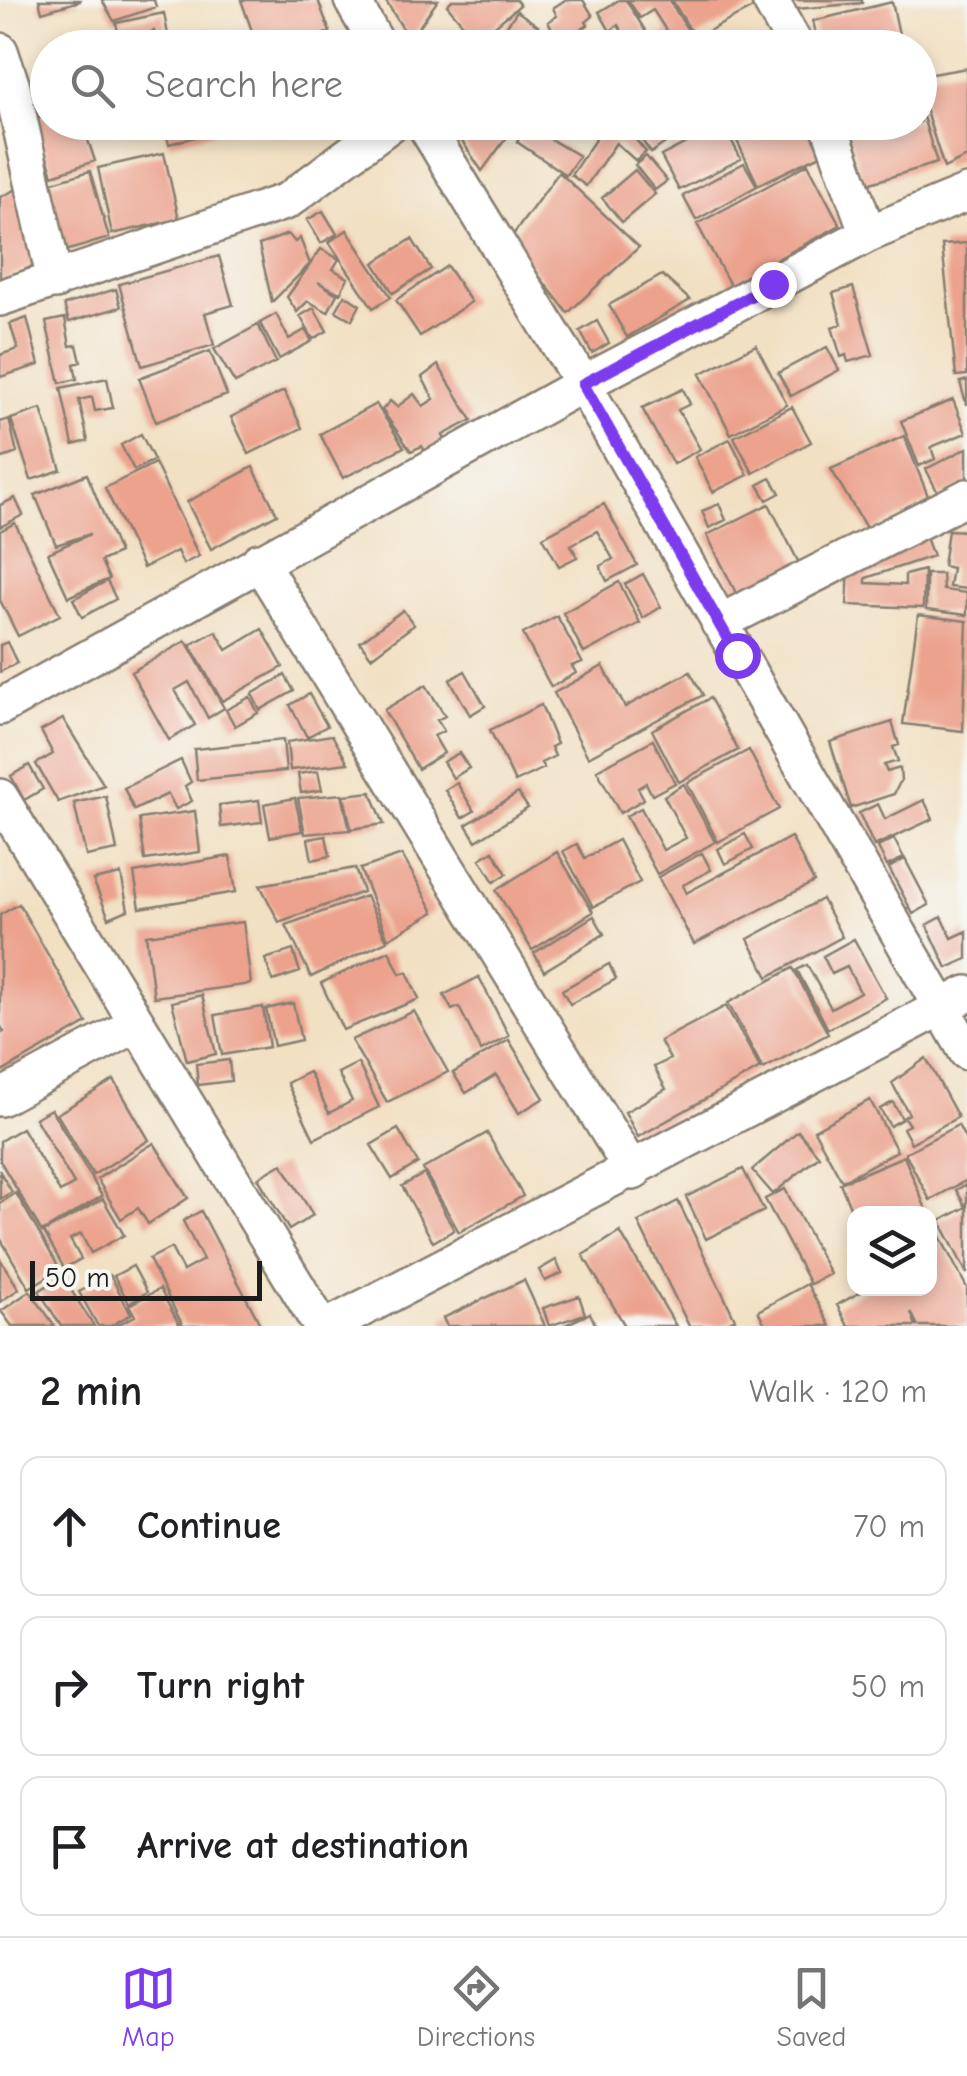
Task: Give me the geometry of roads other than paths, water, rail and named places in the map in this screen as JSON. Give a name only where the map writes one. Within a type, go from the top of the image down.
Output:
[{"type":"street","points":[[352,0],[369,30]]},
{"type":"street","points":[[770,0],[786,30]]},
{"type":"street","points":[[0,52],[54,281]]},
{"type":"street","points":[[0,298],[287,201],[369,140]]},
{"type":"street","points":[[434,140],[583,384],[718,623],[954,1000],[967,1052]]},
{"type":"street","points":[[834,140],[868,234]]},
{"type":"street","points":[[0,707],[583,384],[868,234],[967,194]]},
{"type":"street","points":[[718,623],[967,497]]},
{"type":"street","points":[[259,561],[632,1172]]},
{"type":"street","points":[[0,797],[135,1026],[320,1326]]},
{"type":"street","points":[[329,1326],[632,1172],[954,1000]]},
{"type":"street","points":[[0,1098],[135,1026]]}]
